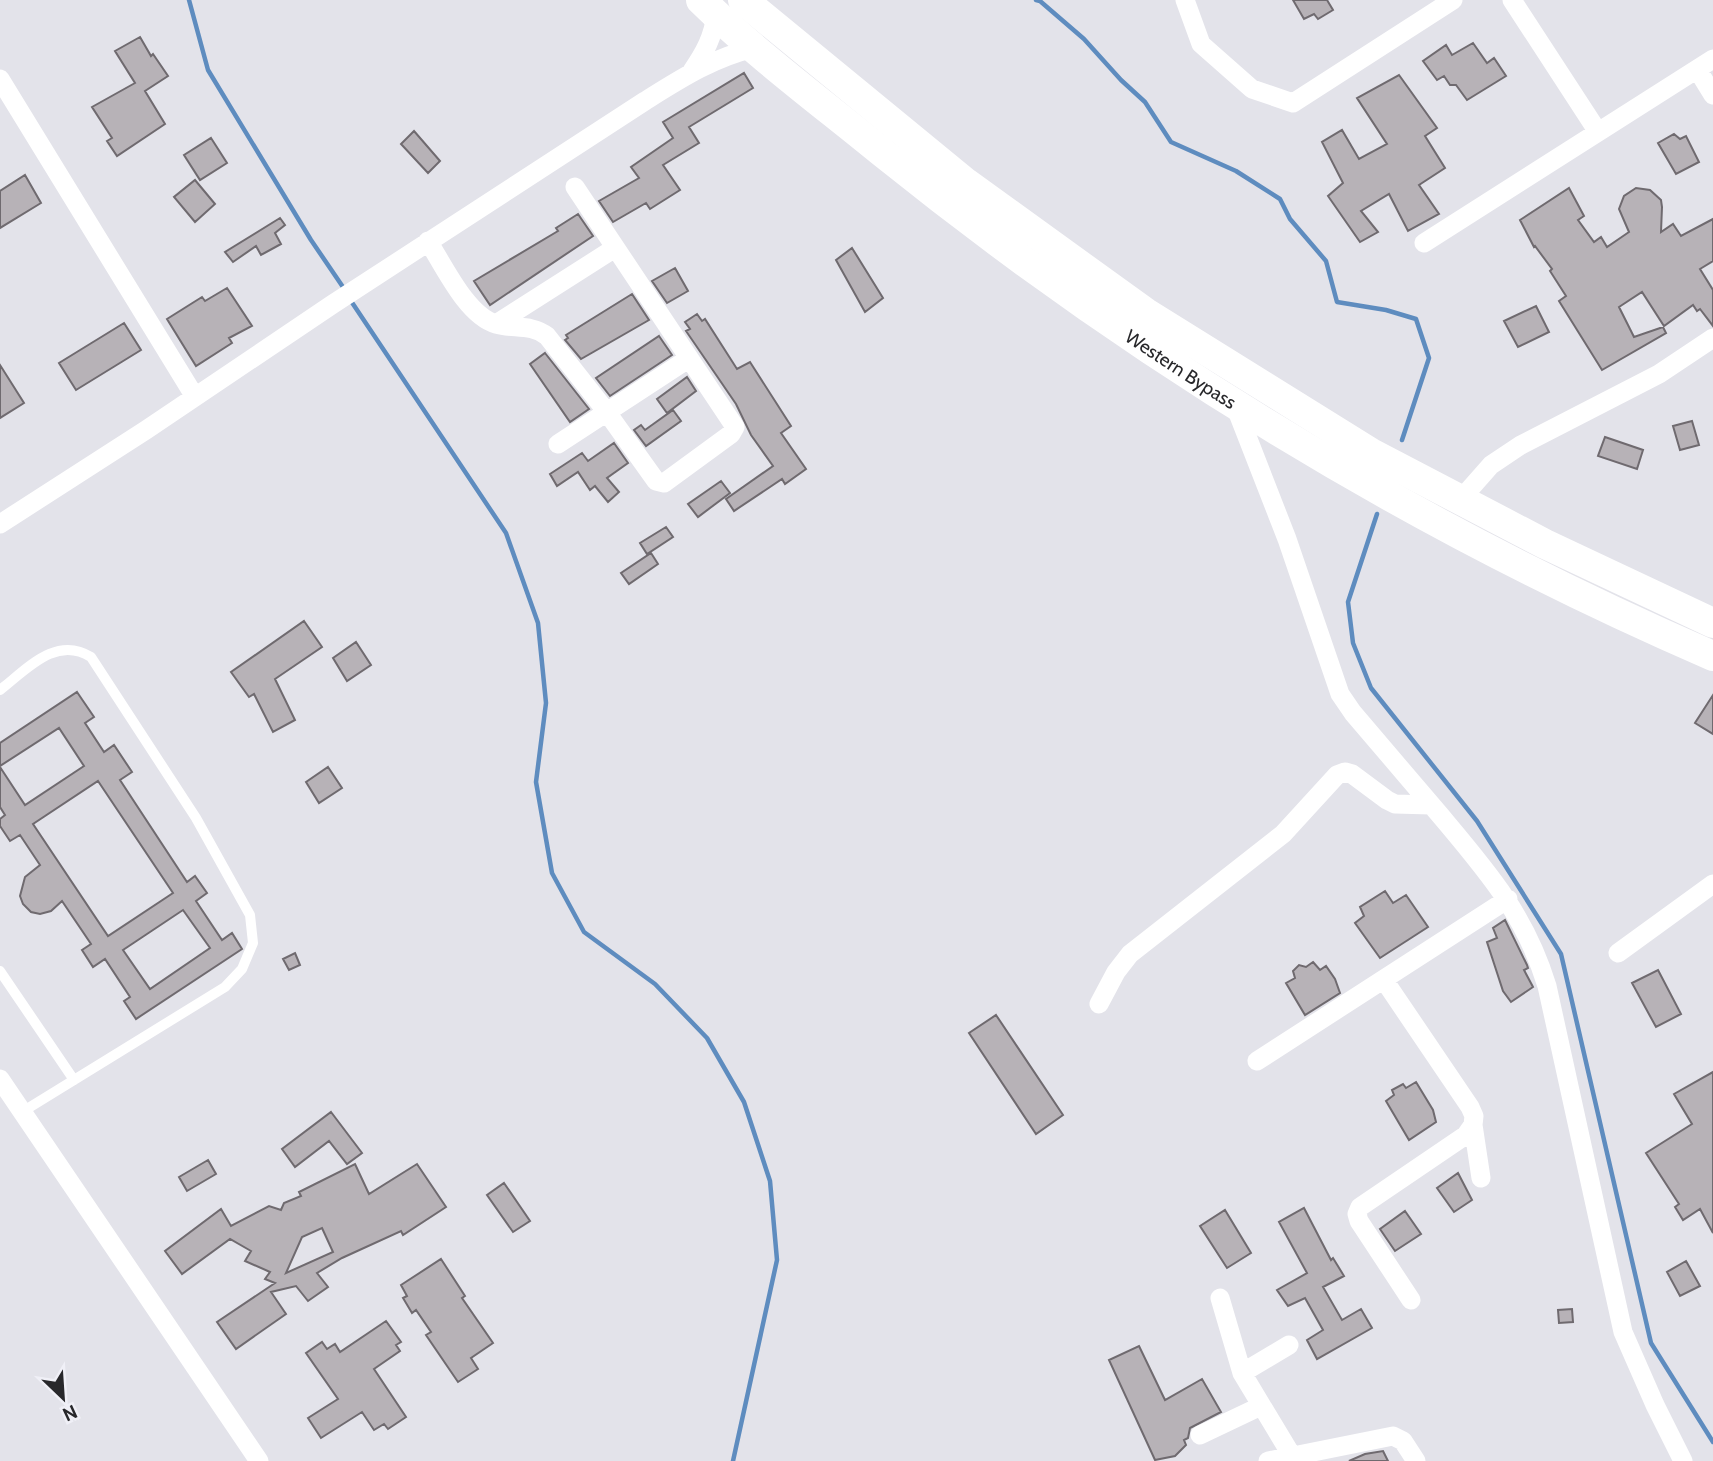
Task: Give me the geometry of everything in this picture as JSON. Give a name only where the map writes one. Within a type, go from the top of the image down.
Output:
[{"type":"main road","name":"Western Bypass","points":[[743,0],[965,183],[1146,313],[1371,453],[1545,544],[1713,623]]},
{"type":"main road","name":"Western Bypass","points":[[709,7],[755,48],[948,205],[1130,336],[1362,481],[1532,573],[1713,656]]},
{"type":"street","points":[[1185,0],[1201,44],[1252,89],[1293,103],[1453,0]]},
{"type":"street","points":[[1512,0],[1598,132]]},
{"type":"street","points":[[691,73],[713,33],[709,7]]},
{"type":"street","points":[[0,524],[428,241],[691,73],[724,57],[755,48]]},
{"type":"street","points":[[1424,243],[1705,64],[1713,96]]},
{"type":"street","points":[[0,79],[194,397]]},
{"type":"street","points":[[428,241],[475,313],[496,324],[540,330],[547,336],[656,481],[664,483],[731,434],[735,427],[575,187]]},
{"type":"street","points":[[496,324],[615,248]]},
{"type":"street","points":[[1461,499],[1491,465],[1521,445],[1660,374],[1713,338]]},
{"type":"street","points":[[558,444],[688,359]]},
{"type":"street","points":[[1234,403],[1287,539],[1340,694],[1508,899],[1530,939],[1547,986],[1625,1339],[1683,1461]]},
{"type":"street","points":[[1099,1004],[1116,972],[1130,954],[1283,834],[1337,775],[1345,772],[1352,774],[1395,804],[1431,805]]},
{"type":"street","points":[[1618,953],[1713,884]]},
{"type":"street","points":[[1257,1062],[1508,899]]},
{"type":"street","points":[[1384,980],[1474,1115],[1481,1178]]},
{"type":"street","points":[[0,1079],[260,1461]]},
{"type":"street","points":[[1411,1300],[1357,1214],[1360,1207],[1466,1135],[1473,1125]]},
{"type":"street","points":[[1220,1298],[1241,1373],[1293,1456]]},
{"type":"street","points":[[1241,1373],[1289,1345]]},
{"type":"street","points":[[1200,1435],[1261,1406]]},
{"type":"street","points":[[1268,1461],[1393,1436],[1403,1441],[1416,1461]]},
{"type":"lane","points":[[0,690],[54,651],[67,648],[81,651],[91,657],[196,818],[250,915],[253,943],[242,969],[225,987],[22,1112]]},
{"type":"lane","points":[[0,971],[74,1080]]},
{"type":"building","points":[[1293,0],[1327,0],[1333,10],[1318,19],[1314,14],[1304,19]]},
{"type":"building","points":[[140,37],[151,56],[153,54],[168,76],[145,91],[165,124],[117,156],[107,141],[112,138],[92,107],[135,83],[115,51]]},
{"type":"building","points":[[1473,43],[1487,63],[1494,58],[1506,76],[1467,100],[1456,85],[1450,85],[1444,76],[1437,80],[1423,61],[1446,45],[1452,55]]},
{"type":"building","points":[[744,73],[753,88],[689,127],[699,143],[663,165],[680,190],[650,209],[646,203],[613,222],[599,201],[639,178],[631,167],[673,138],[663,122]]},
{"type":"building","points":[[1399,75],[1437,128],[1425,136],[1445,168],[1419,185],[1439,214],[1408,231],[1389,194],[1361,211],[1378,232],[1360,242],[1328,196],[1343,183],[1322,142],[1342,130],[1359,159],[1387,144],[1357,98]]},
{"type":"building","points":[[414,131],[440,161],[428,173],[401,144]]},
{"type":"building","points":[[1674,134],[1680,139],[1686,136],[1699,162],[1676,174],[1658,143]]},
{"type":"building","points":[[211,138],[227,163],[200,180],[184,155]]},
{"type":"building","points":[[25,175],[41,203],[0,228],[0,191]]},
{"type":"building","points":[[195,180],[215,204],[195,222],[174,197]]},
{"type":"building","points":[[1569,188],[1584,216],[1578,220],[1594,242],[1601,237],[1607,247],[1629,232],[1619,209],[1624,196],[1636,188],[1650,190],[1661,200],[1661,232],[1673,224],[1681,236],[1713,219],[1713,261],[1700,269],[1713,290],[1713,326],[1700,309],[1697,311],[1693,305],[1664,326],[1642,292],[1619,307],[1634,337],[1663,327],[1666,333],[1602,370],[1559,301],[1566,296],[1520,220]]},
{"type":"building","points":[[578,214],[593,236],[490,305],[474,281],[558,231],[556,228]]},
{"type":"building","points":[[280,218],[285,225],[275,233],[281,244],[261,255],[256,246],[233,262],[225,252]]},
{"type":"building","points":[[852,248],[883,298],[865,312],[836,260]]},
{"type":"building","points":[[675,268],[688,291],[667,303],[652,281]]},
{"type":"building","points":[[227,288],[252,326],[229,338],[232,343],[196,366],[167,319],[202,297],[205,301]]},
{"type":"building","points":[[632,294],[649,320],[581,359],[565,340],[568,338],[566,335]]},
{"type":"building","points":[[1536,306],[1549,332],[1518,347],[1504,321]]},
{"type":"building","points":[[697,314],[702,321],[705,319],[737,369],[750,362],[791,426],[781,433],[806,469],[785,484],[782,479],[734,511],[726,499],[773,466],[751,435],[736,404],[686,331],[690,329],[685,322]]},
{"type":"building","points":[[124,323],[141,350],[76,390],[59,363]]},
{"type":"building","points":[[659,336],[672,355],[610,396],[596,378]]},
{"type":"building","points":[[545,353],[589,409],[570,422],[530,364]]},
{"type":"building","points":[[0,365],[24,403],[0,418]]},
{"type":"building","points":[[687,377],[696,391],[667,413],[657,399]]},
{"type":"building","points":[[673,410],[681,421],[646,446],[634,430],[641,425],[645,430]]},
{"type":"building","points":[[1692,421],[1699,445],[1680,450],[1673,426]]},
{"type":"building","points":[[1605,437],[1643,450],[1637,469],[1598,456]]},
{"type":"building","points":[[614,443],[628,463],[607,478],[619,492],[608,502],[595,486],[590,490],[578,472],[557,486],[550,474],[582,453],[588,461]]},
{"type":"building","points":[[721,481],[730,493],[698,517],[688,504]]},
{"type":"building","points":[[666,527],[673,537],[647,554],[640,543]]},
{"type":"building","points":[[651,553],[658,564],[629,584],[621,573]]},
{"type":"building","points":[[304,621],[322,647],[275,679],[295,720],[273,732],[254,694],[249,697],[231,672]]},
{"type":"building","points":[[356,642],[371,665],[347,681],[333,658]]},
{"type":"building","points":[[77,692],[94,717],[85,723],[104,752],[114,745],[132,772],[120,780],[187,882],[195,876],[207,893],[196,901],[222,940],[232,933],[242,949],[136,1019],[124,1001],[130,997],[105,959],[93,967],[82,950],[91,944],[62,901],[51,911],[40,914],[31,912],[23,904],[20,896],[25,877],[40,865],[20,835],[10,841],[0,826],[0,819],[5,815],[0,807],[0,767],[25,805],[84,766],[59,728],[0,766],[0,743]],"holes":[[[98,781],[173,893],[108,936],[33,824]],[[183,910],[210,948],[150,989],[123,950]]]},
{"type":"building","points":[[1713,695],[1713,734],[1695,723]]},
{"type":"building","points":[[328,767],[342,788],[319,803],[306,782]]},
{"type":"building","points":[[1385,891],[1393,903],[1406,895],[1428,927],[1380,958],[1355,923],[1364,916],[1360,907]]},
{"type":"building","points":[[1505,920],[1527,965],[1528,968],[1524,970],[1533,987],[1511,1002],[1503,991],[1487,942],[1497,938],[1493,928]]},
{"type":"building","points":[[295,953],[300,965],[289,970],[283,959]]},
{"type":"building","points":[[1313,962],[1320,970],[1326,966],[1340,993],[1305,1015],[1286,983],[1295,978],[1293,971],[1299,965],[1306,967]]},
{"type":"building","points":[[1658,970],[1681,1014],[1656,1027],[1632,983]]},
{"type":"building","points":[[996,1015],[1063,1115],[1036,1134],[969,1033]]},
{"type":"building","points":[[1713,1072],[1713,1233],[1700,1209],[1683,1220],[1675,1207],[1679,1204],[1646,1153],[1692,1124],[1674,1094]]},
{"type":"building","points":[[1416,1082],[1433,1110],[1436,1122],[1409,1140],[1386,1101],[1394,1095],[1392,1090],[1403,1084],[1406,1088]]},
{"type":"building","points":[[331,1112],[362,1153],[347,1164],[329,1141],[295,1167],[282,1149]]},
{"type":"building","points":[[208,1160],[216,1174],[187,1191],[179,1177]]},
{"type":"building","points":[[355,1164],[369,1194],[417,1164],[446,1207],[403,1235],[401,1231],[342,1258],[317,1273],[328,1287],[308,1301],[296,1286],[271,1292],[286,1314],[236,1349],[217,1322],[275,1283],[265,1279],[270,1272],[245,1261],[251,1251],[230,1239],[182,1274],[165,1251],[221,1209],[231,1226],[269,1206],[281,1210],[284,1203],[301,1196],[299,1192]],"holes":[[[322,1228],[333,1252],[286,1273],[302,1237]]]},
{"type":"building","points":[[1458,1173],[1472,1200],[1454,1212],[1437,1188]]},
{"type":"building","points":[[504,1183],[530,1221],[513,1232],[487,1195]]},
{"type":"building","points":[[1304,1208],[1331,1260],[1333,1258],[1344,1276],[1323,1287],[1342,1320],[1361,1309],[1372,1328],[1317,1359],[1307,1340],[1323,1330],[1305,1298],[1288,1306],[1277,1290],[1307,1273],[1279,1222]]},
{"type":"building","points":[[1225,1210],[1251,1253],[1227,1268],[1200,1226]]},
{"type":"building","points":[[1405,1211],[1421,1234],[1395,1251],[1380,1229]]},
{"type":"building","points":[[441,1259],[465,1296],[462,1298],[493,1343],[471,1358],[478,1369],[458,1382],[426,1335],[431,1332],[416,1310],[412,1313],[403,1298],[407,1296],[401,1285]]},
{"type":"building","points":[[1686,1261],[1700,1286],[1680,1296],[1667,1272]]},
{"type":"building","points":[[1572,1309],[1573,1322],[1559,1323],[1558,1310]]},
{"type":"building","points":[[386,1321],[401,1342],[396,1345],[400,1351],[374,1369],[406,1417],[388,1429],[384,1424],[374,1430],[362,1412],[321,1438],[308,1418],[338,1399],[306,1353],[322,1342],[327,1349],[335,1344],[340,1352]]},
{"type":"building","points":[[1139,1346],[1165,1400],[1202,1379],[1221,1412],[1190,1428],[1188,1438],[1184,1440],[1186,1445],[1175,1456],[1155,1460],[1109,1360]]},
{"type":"building","points":[[1383,1451],[1388,1461],[1349,1461],[1365,1454]]},
{"type":"waterway","points":[[189,0],[208,70],[311,240],[345,290]]},
{"type":"waterway","points":[[1036,0],[1084,39],[1145,102],[1171,142],[1236,171],[1280,199],[1290,219],[1326,261],[1337,302],[1386,310],[1416,319],[1429,358],[1402,440]]},
{"type":"waterway","points":[[349,298],[506,533],[538,623],[546,703],[536,782],[552,873],[584,932],[655,984],[707,1038],[744,1102],[770,1181],[777,1260],[733,1461]]},
{"type":"waterway","points":[[1377,514],[1348,602],[1353,643],[1371,688],[1477,821],[1561,954],[1651,1343],[1713,1442]]}]
